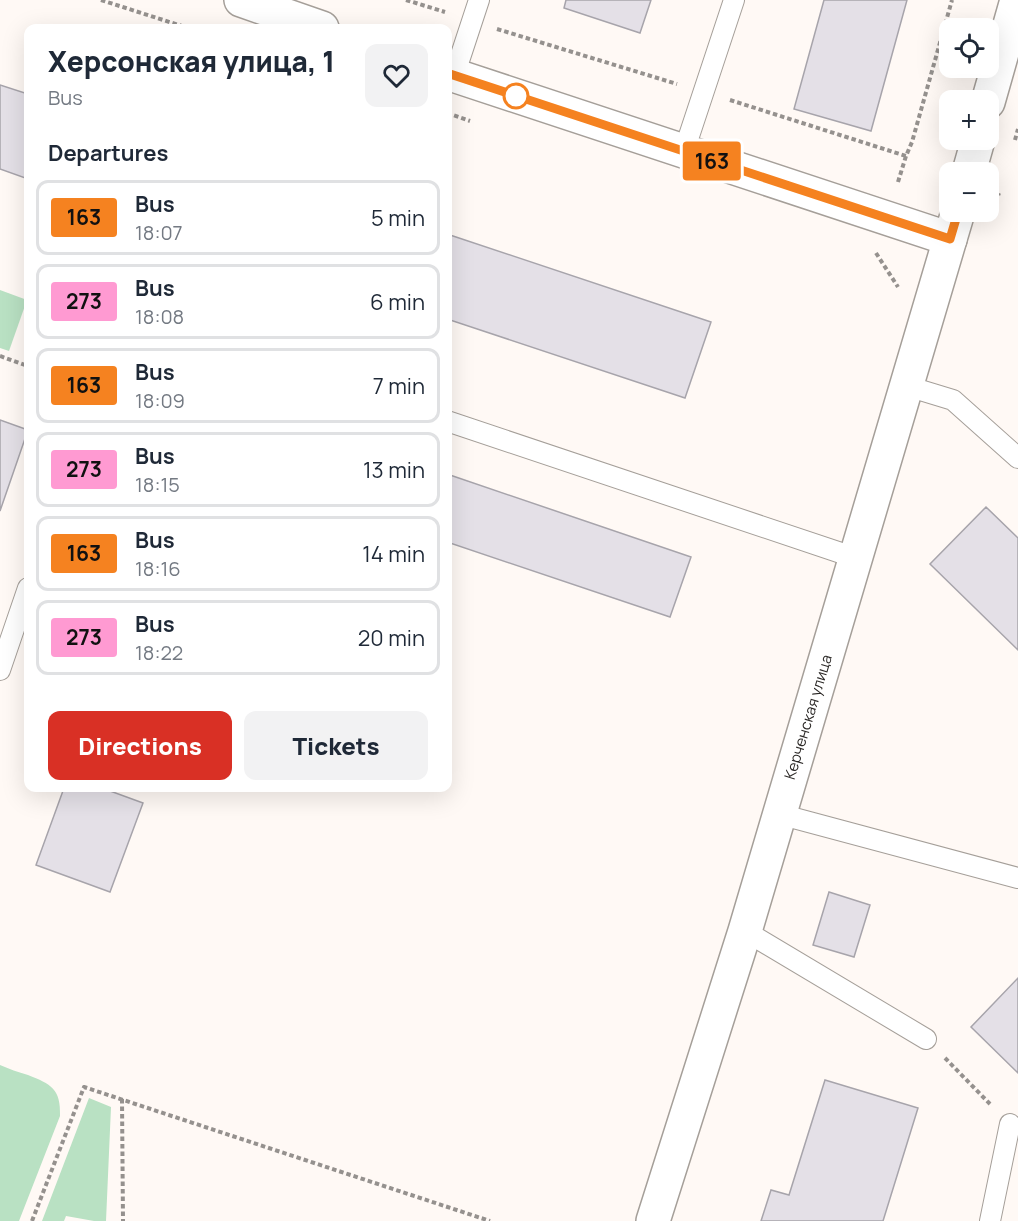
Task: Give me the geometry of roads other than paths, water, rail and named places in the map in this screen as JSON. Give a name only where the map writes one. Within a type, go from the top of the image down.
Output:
[{"type":"street","points":[[991,90],[1017,0]]},
{"type":"street","points":[[248,1],[311,24]]},
{"type":"street","points":[[452,74],[684,151],[954,225]]},
{"type":"street","name":"Керченская улица","points":[[653,1221],[745,931],[954,225]]},
{"type":"lane","points":[[452,71],[479,0]]},
{"type":"lane","points":[[684,151],[734,0]]},
{"type":"lane","points":[[907,386],[953,400],[1018,458]]},
{"type":"lane","points":[[452,423],[856,558]]},
{"type":"lane","points":[[0,670],[24,600]]},
{"type":"lane","points":[[779,814],[1018,878]]},
{"type":"lane","points":[[745,931],[926,1039]]},
{"type":"lane","points":[[990,1221],[1010,1124]]}]
